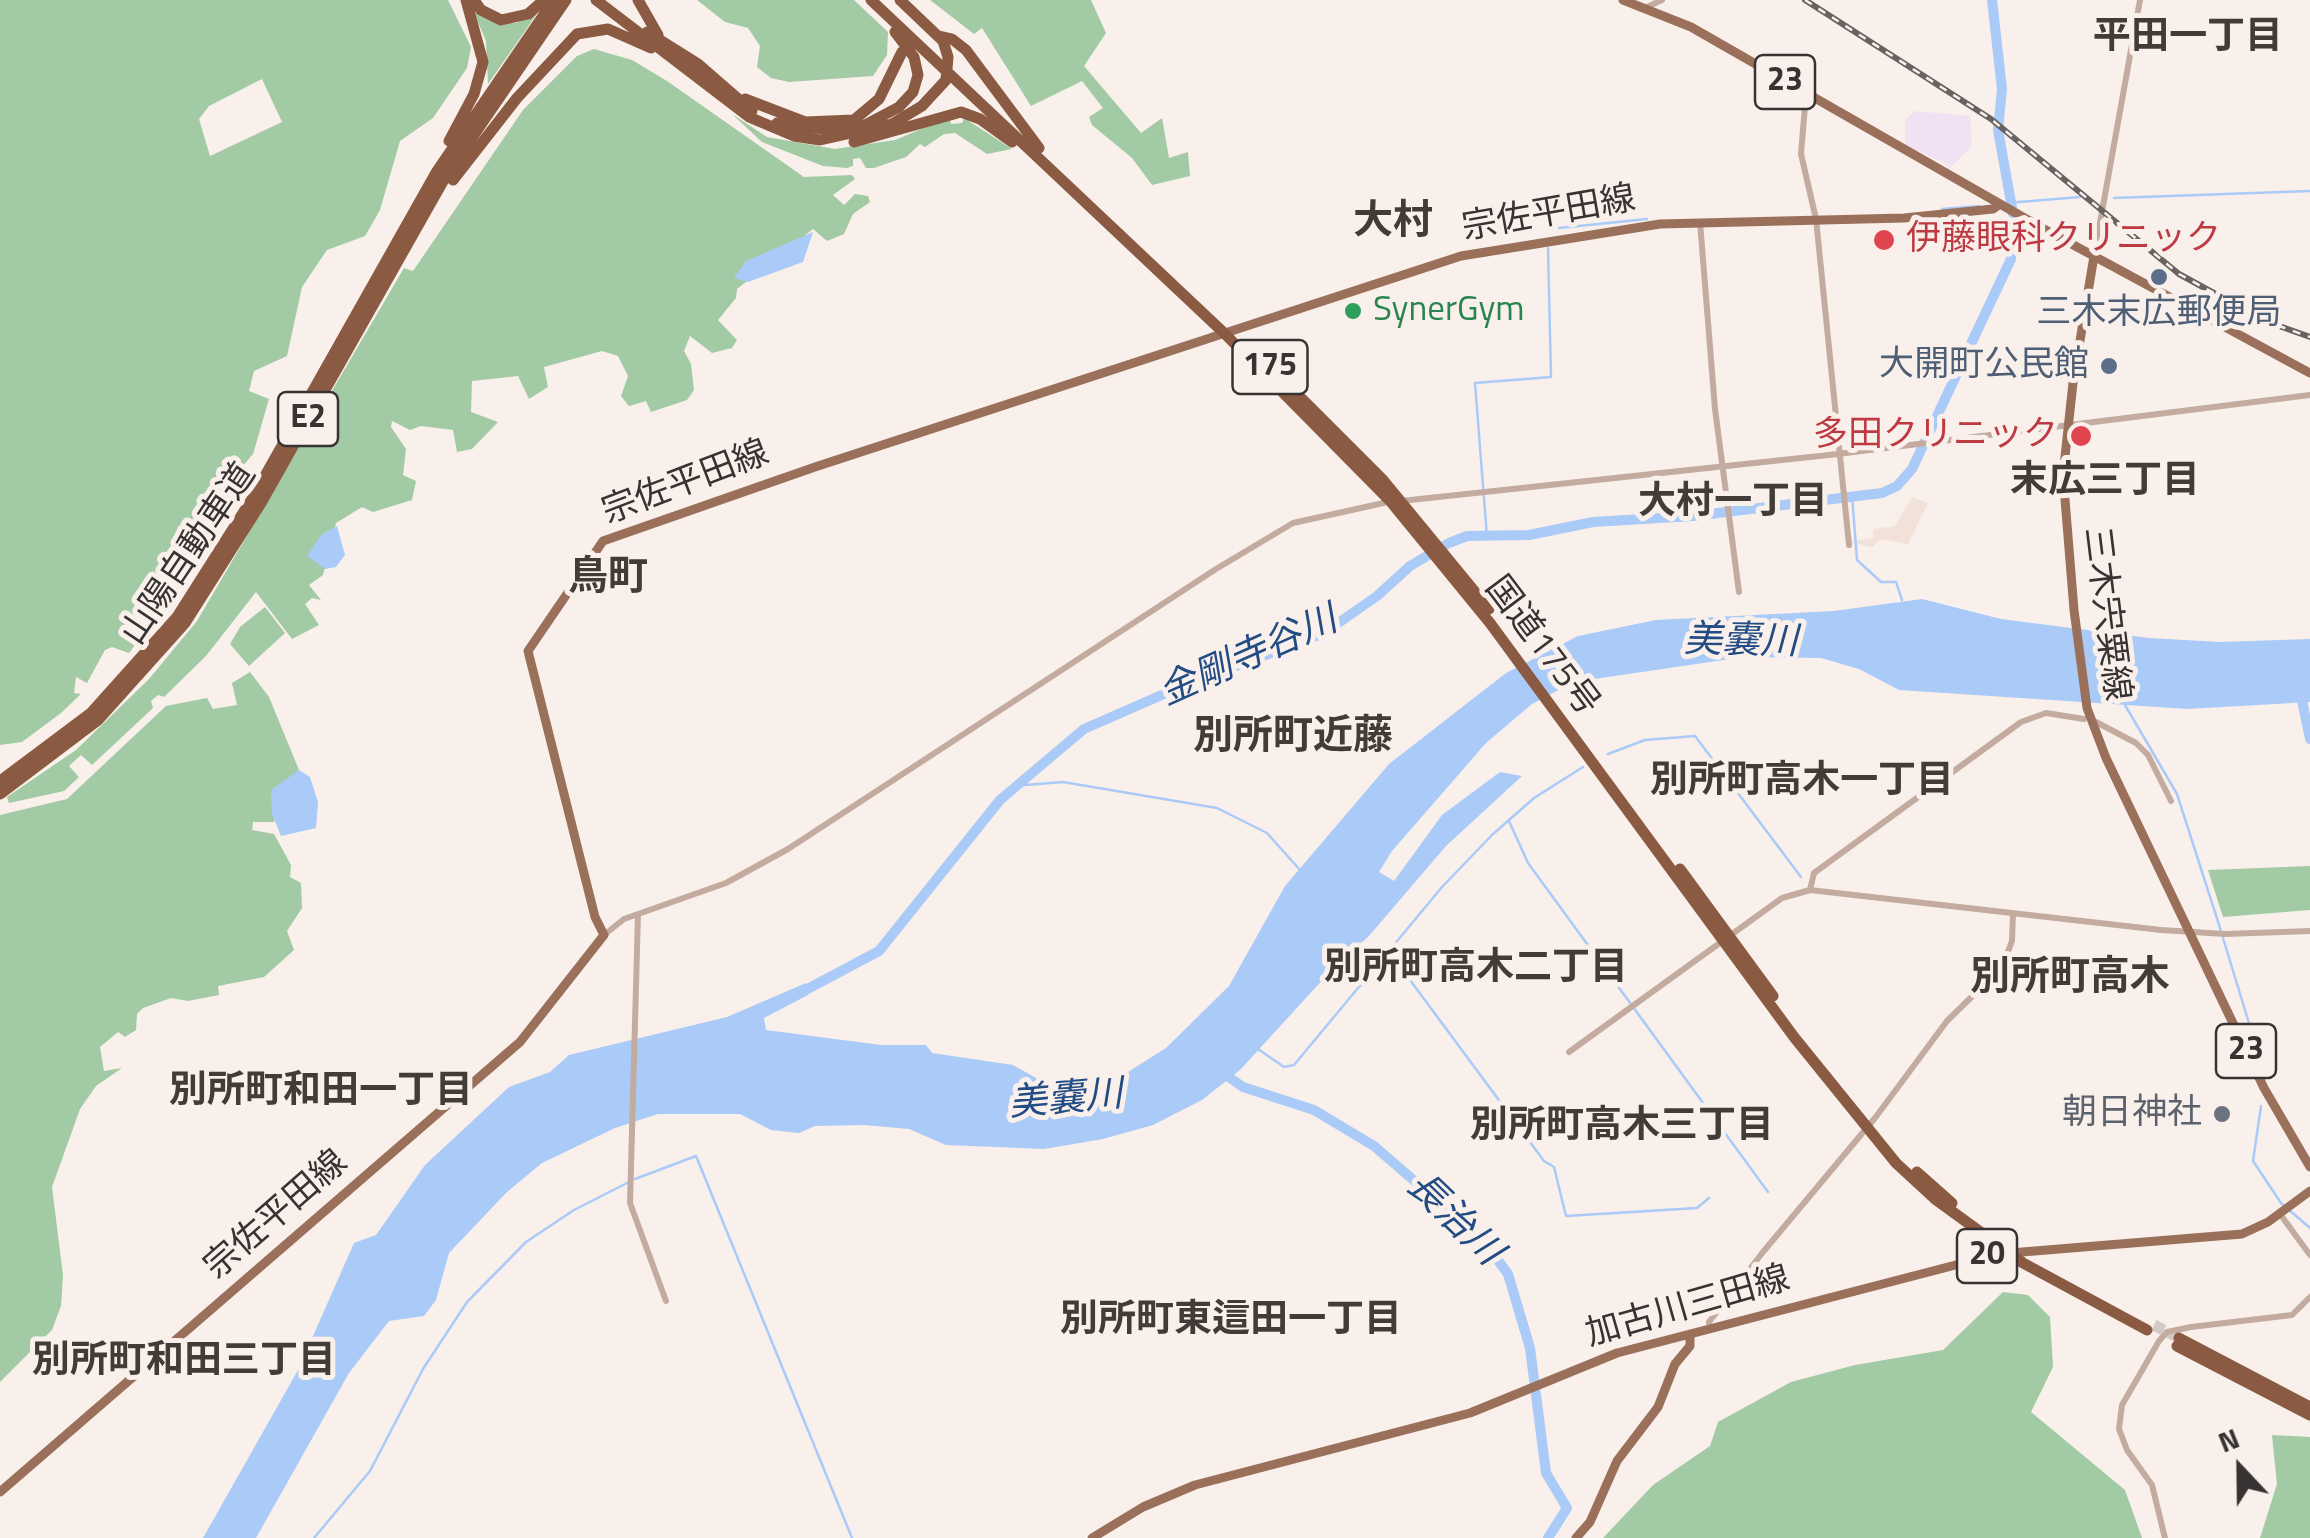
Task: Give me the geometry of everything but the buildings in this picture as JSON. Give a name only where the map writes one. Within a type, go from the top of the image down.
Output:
[{"type":"highway","points":[[388,255],[481,74],[482,47],[466,0]]},
{"type":"highway","points":[[474,0],[481,10],[500,20],[528,14],[544,0]]},
{"type":"highway","name":"山陽自動車道","points":[[0,782],[91,713],[177,616],[242,515],[388,255],[481,104],[554,0]]},
{"type":"highway","name":"山陽自動車道","points":[[0,794],[98,720],[185,623],[262,503],[423,214],[566,0]]},
{"type":"highway","points":[[596,0],[761,116],[812,131],[866,125],[898,107],[913,92],[917,66],[902,39],[868,0]]},
{"type":"highway","points":[[605,0],[748,117],[794,136],[871,140],[942,115],[971,114],[1086,200]]},
{"type":"highway","points":[[638,0],[663,48]]},
{"type":"highway","name":"国道175号","points":[[868,0],[1228,332],[1396,501],[1519,655],[1862,1120],[1934,1199],[2029,1262],[2151,1328]]},
{"type":"highway","name":"国道175号","points":[[882,0],[1039,148],[1086,200]]},
{"type":"highway","points":[[820,140],[892,124],[922,106],[946,80],[946,48],[900,0]]},
{"type":"highway","points":[[423,214],[566,42],[601,28],[663,48]]},
{"type":"highway","points":[[930,36],[952,39],[966,50],[1039,148]]},
{"type":"highway","points":[[732,93],[790,118],[845,122],[874,106],[902,52]]},
{"type":"highway","points":[[2310,1406],[2178,1342],[2310,1415]]},
{"type":"main road","name":"23","points":[[1623,0],[1648,8],[2094,256]]},
{"type":"main road","name":"宗佐平田線","points":[[0,1492],[520,1042],[604,935],[586,886],[528,651],[604,541],[730,495],[1461,256],[1660,224],[1904,218],[2001,205]]},
{"type":"main road","points":[[2094,256],[2310,373]]},
{"type":"main road","name":"三木宍粟線","points":[[2094,256],[2068,424],[2064,488],[2074,610],[2088,708],[2106,758],[2287,1134],[2310,1166]]},
{"type":"main road","name":"加古川三田線","points":[[1092,1538],[1154,1502],[1214,1478],[1452,1418],[1616,1353],[1998,1254],[2223,1238],[2259,1228],[2310,1192]]},
{"type":"main road","points":[[1576,1538],[1590,1522],[1617,1461],[1658,1407],[1675,1364],[1690,1346],[1690,1334]]},
{"type":"street","points":[[1648,8],[1662,0]]},
{"type":"street","points":[[2094,256],[2140,0]]},
{"type":"street","points":[[1806,94],[1800,154],[1816,219],[1849,544]]},
{"type":"street","points":[[1700,222],[1722,467],[1740,592]]},
{"type":"street","points":[[604,935],[624,918],[726,883],[788,849],[1211,572],[1293,523],[1396,501],[1838,454],[2310,395]]},
{"type":"street","points":[[1810,890],[1814,873],[2021,722],[2046,714],[2084,719]]},
{"type":"street","points":[[2096,722],[2136,743],[2148,755],[2171,801]]},
{"type":"street","points":[[1569,1052],[1782,898],[1810,890],[2190,932],[2310,931]]},
{"type":"street","points":[[1710,1328],[1710,1322],[1763,1252],[1875,1118],[1947,1021],[2002,967],[2012,941],[2013,913]]},
{"type":"street","points":[[638,914],[628,1166],[634,1222],[666,1301]]},
{"type":"street","points":[[2285,1210],[2310,1254]]},
{"type":"street","points":[[2165,1538],[2152,1485],[2127,1450],[2119,1429],[2122,1404],[2158,1341],[2167,1332],[2292,1315],[2310,1297]]},
{"type":"shaded area","points":[[1915,111],[1970,116],[1972,146],[1949,169],[1944,162],[1905,146],[1905,120]]},
{"type":"shaded area","points":[[1912,497],[1928,503],[1908,544],[1881,539],[1872,547],[1848,542],[1873,538],[1873,529],[1895,526]]},
{"type":"green space","points":[[0,0],[448,0],[471,47],[467,68],[433,118],[400,141],[380,210],[365,236],[327,250],[302,287],[287,356],[254,371],[249,391],[269,399],[253,454],[232,479],[196,563],[129,653],[112,647],[105,650],[87,683],[76,677],[74,693],[81,694],[61,713],[22,742],[0,745]],"holes":[[[262,79],[282,122],[210,156],[199,119],[209,106]]]},
{"type":"green space","points":[[697,0],[854,0],[888,32],[887,55],[873,76],[789,82],[771,78],[757,67],[760,46],[748,28],[725,22]]},
{"type":"green space","points":[[930,0],[1091,0],[1106,33],[1084,66],[1141,133],[1162,118],[1169,158],[1188,152],[1190,176],[1152,185],[1132,158],[1092,125],[1089,117],[1103,108],[1082,81],[1031,106],[982,28],[974,34]]},
{"type":"green space","points":[[469,1],[503,23],[516,23],[541,8],[488,84],[486,41]]},
{"type":"green space","points":[[594,49],[632,60],[667,81],[804,177],[852,175],[855,179],[833,195],[844,205],[855,194],[868,196],[870,202],[853,214],[844,234],[827,241],[813,229],[737,289],[736,298],[718,320],[737,340],[732,348],[712,353],[690,336],[684,351],[691,364],[694,390],[687,400],[651,412],[646,401],[629,406],[621,396],[628,376],[618,356],[602,351],[544,367],[548,387],[529,399],[518,376],[472,381],[471,412],[498,422],[472,449],[457,452],[453,430],[421,426],[410,430],[392,421],[391,427],[406,449],[403,475],[416,481],[412,500],[373,512],[362,507],[336,523],[323,575],[309,585],[321,600],[312,598],[305,604],[319,625],[292,639],[256,592],[206,656],[164,697],[158,695],[151,701],[153,708],[92,765],[81,755],[69,766],[79,777],[64,791],[9,803],[7,797],[76,750],[149,679],[197,621],[404,268],[413,271],[523,110],[577,56]]},
{"type":"green space","points":[[732,114],[767,137],[835,149],[895,140],[938,122],[950,119],[951,124],[962,123],[964,118],[1012,149],[987,154],[955,133],[944,134],[925,147],[920,144],[906,157],[874,168],[866,168],[860,158],[853,159],[853,166],[847,168],[823,166],[762,142]]},
{"type":"green space","points":[[265,607],[285,633],[249,666],[230,644],[240,627]]},
{"type":"green space","points":[[250,672],[269,697],[299,770],[282,785],[274,801],[274,822],[253,822],[252,830],[274,834],[291,865],[290,877],[301,883],[302,908],[287,931],[294,950],[264,977],[218,986],[219,995],[188,1001],[171,998],[143,1008],[137,1014],[136,1030],[125,1037],[118,1032],[100,1047],[104,1071],[122,1068],[96,1086],[80,1109],[52,1187],[63,1275],[61,1306],[52,1330],[0,1382],[0,815],[67,799],[166,706],[207,698],[213,709],[237,705],[232,683]]},
{"type":"green space","points":[[2310,866],[2310,910],[2223,917],[2208,870]]},
{"type":"green space","points":[[2003,1292],[2028,1295],[2050,1317],[2053,1367],[2031,1412],[2125,1490],[2142,1538],[1603,1538],[1653,1485],[1710,1446],[1718,1422],[1791,1382],[1855,1365],[1943,1350]]},
{"type":"green space","points":[[2272,1435],[2310,1437],[2310,1538],[2260,1538],[2277,1484]]},
{"type":"water","points":[[813,232],[803,262],[748,282],[734,278],[746,261]]},
{"type":"water","points":[[337,526],[345,555],[336,567],[325,569],[307,556],[322,534]]},
{"type":"water","name":"美嚢川","points":[[1922,599],[2001,619],[2149,638],[2220,642],[2310,639],[2310,702],[2188,709],[1899,690],[1859,669],[1821,658],[1744,657],[1574,682],[1532,704],[1486,743],[1392,851],[1379,872],[1394,881],[1442,815],[1500,772],[1522,776],[1446,846],[1369,936],[1338,963],[1240,1070],[1202,1100],[1153,1125],[1044,1149],[946,1145],[909,1129],[865,1125],[815,1126],[799,1133],[771,1130],[740,1114],[658,1114],[615,1128],[542,1163],[507,1192],[449,1253],[436,1300],[424,1316],[389,1321],[349,1373],[256,1538],[203,1538],[298,1370],[354,1243],[376,1235],[425,1165],[509,1087],[550,1072],[569,1055],[727,1017],[806,983],[808,995],[764,1018],[766,1030],[881,1045],[926,1045],[932,1053],[1013,1065],[1045,1083],[1087,1084],[1128,1072],[1166,1048],[1229,986],[1285,886],[1389,764],[1506,673],[1578,636],[1656,620],[1834,611]]},
{"type":"water","points":[[299,770],[310,777],[318,802],[316,828],[281,836],[272,814],[271,790]]},
{"type":"waterway","name":"金剛寺谷川","points":[[798,994],[879,951],[1000,800],[1084,729],[1180,687],[1324,633],[1377,596],[1410,566],[1449,543],[1467,536],[1529,535],[1593,522],[1693,516],[1882,493],[1897,486],[1912,469],[2011,259],[2014,219],[1998,130],[2002,89],[1992,0]]},
{"type":"waterway","points":[[2114,198],[2310,191]]},
{"type":"waterway","points":[[2007,203],[2080,197]]},
{"type":"waterway","points":[[1942,209],[1979,206]]},
{"type":"waterway","points":[[1559,228],[1647,219]]},
{"type":"waterway","points":[[1487,537],[1475,383],[1551,377],[1548,248]]},
{"type":"waterway","points":[[1852,495],[1857,560],[1881,582],[1896,582],[1902,600]]},
{"type":"waterway","points":[[2300,691],[2310,739]]},
{"type":"waterway","points":[[2125,705],[2177,794],[2221,931]]},
{"type":"waterway","points":[[1608,754],[1645,740],[1695,736],[1801,877]]},
{"type":"waterway","points":[[1258,1049],[1284,1067],[1294,1065],[1442,887],[1492,835],[1534,798],[1583,767]]},
{"type":"waterway","points":[[1022,779],[1025,785],[1063,782],[1217,808],[1267,833],[1300,870]]},
{"type":"waterway","points":[[1509,821],[1528,863],[1768,1192]]},
{"type":"waterway","points":[[2223,938],[2259,1056]]},
{"type":"waterway","points":[[1390,953],[1544,1161],[1554,1167],[1566,1216],[1697,1208],[1709,1198]]},
{"type":"waterway","name":"長治川","points":[[1220,1071],[1243,1087],[1314,1110],[1374,1146],[1483,1240],[1508,1274],[1530,1348],[1546,1473],[1567,1508],[1548,1538]]},
{"type":"waterway","points":[[2261,1106],[2253,1161],[2281,1203],[2310,1228]]},
{"type":"waterway","points":[[635,1179],[696,1156],[852,1538]]},
{"type":"waterway","points":[[314,1538],[370,1471],[423,1369],[467,1302],[526,1242],[574,1210],[627,1183]]},
{"type":"tunnel","points":[[2154,1325],[2179,1338]]},
{"type":"railway","points":[[1805,0],[1991,119],[2179,274],[2265,321],[2310,337]]},
{"type":"place","name":"伊藤眼科クリニック","points":[[1884,240]]},
{"type":"place","name":"三木末広郵便局","points":[[2159,277]]},
{"type":"place","name":"SynerGym","points":[[1353,311]]},
{"type":"place","name":"大開町公民館","points":[[2109,366]]},
{"type":"place","name":"多田クリニック","points":[[2081,436]]},
{"type":"place","name":"朝日神社","points":[[2222,1114]]},
{"type":"district","name":"平田一丁目","points":[[2188,39]]},
{"type":"district","name":"大村","points":[[1393,223]]},
{"type":"district","name":"末広三丁目","points":[[2105,483]]},
{"type":"district","name":"大村一丁目","points":[[1733,504]]},
{"type":"district","name":"鳥町","points":[[608,579]]},
{"type":"district","name":"別所町近藤","points":[[1293,738]]},
{"type":"district","name":"別所町高木一丁目","points":[[1802,783]]},
{"type":"district","name":"別所町高木二丁目","points":[[1476,970]]},
{"type":"district","name":"別所町高木","points":[[2070,979]]},
{"type":"district","name":"別所町和田一丁目","points":[[321,1093]]},
{"type":"district","name":"別所町高木三丁目","points":[[1622,1128]]},
{"type":"district","name":"別所町東這田一丁目","points":[[1231,1322]]},
{"type":"district","name":"別所町和田三丁目","points":[[184,1363]]}]
